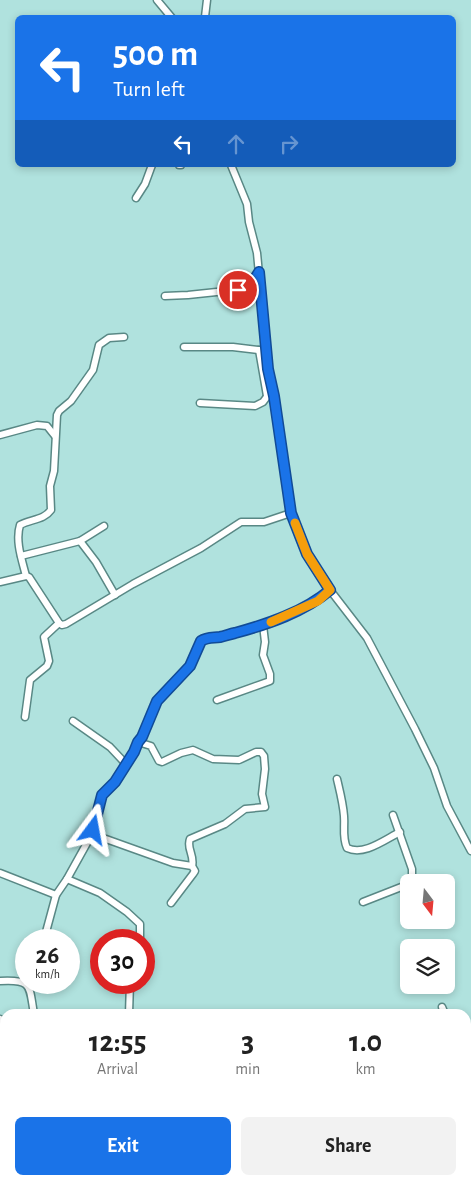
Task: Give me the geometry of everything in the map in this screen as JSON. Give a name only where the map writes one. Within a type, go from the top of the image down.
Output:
[{"type":"street","points":[[157,0],[170,15]]},
{"type":"street","points":[[206,15],[207,0]]},
{"type":"street","points":[[136,198],[145,184],[151,167]]},
{"type":"street","points":[[200,403],[255,406],[263,402],[267,396],[257,253],[249,222],[247,204],[232,167]]},
{"type":"street","points":[[165,296],[245,289],[252,283],[259,272]]},
{"type":"street","points":[[124,337],[113,337],[99,345],[93,370],[71,400],[59,411],[55,436],[54,471],[50,486],[51,510],[42,518],[20,525],[18,531],[26,576],[31,580],[58,623],[66,624],[114,595],[201,548],[240,522],[264,522],[291,513]]},
{"type":"street","points":[[184,347],[223,346],[263,351]]},
{"type":"street","points":[[263,351],[274,396],[291,513],[307,554],[330,590],[349,613],[371,646],[429,758],[447,806],[471,851]]},
{"type":"street","points":[[267,396],[269,394],[274,396]]},
{"type":"street","points":[[0,435],[37,426],[47,426],[55,436]]},
{"type":"street","points":[[22,556],[80,541],[104,526]]},
{"type":"street","points":[[80,541],[96,562],[114,595]]},
{"type":"street","points":[[0,582],[26,576]]},
{"type":"street","points":[[47,929],[56,895],[92,834],[102,795],[115,782],[142,737],[157,701],[190,666],[201,641],[205,638],[220,637],[263,625],[318,601],[330,590]]},
{"type":"street","points":[[25,716],[30,680],[47,666],[49,660],[44,637],[58,623]]},
{"type":"street","points":[[217,700],[270,681],[270,674],[264,655],[263,625]]},
{"type":"street","points":[[73,721],[110,747],[126,764]]},
{"type":"street","points":[[138,742],[151,746],[159,762],[193,750],[213,759],[239,760],[256,752],[261,752],[264,756],[265,769],[262,794],[265,807],[245,809],[225,824],[190,840],[188,845],[194,861],[192,866],[195,871],[171,903]]},
{"type":"street","points":[[337,780],[342,800],[344,815],[343,832],[347,848],[354,851],[362,851],[400,832]]},
{"type":"street","points":[[393,815],[412,869],[412,874]]},
{"type":"street","points":[[92,834],[165,860],[192,866]]},
{"type":"street","points":[[0,873],[56,895]]},
{"type":"street","points":[[67,879],[100,893],[127,912],[140,924],[140,929]]},
{"type":"street","points":[[363,902],[400,888]]},
{"type":"street","points":[[0,981],[21,981],[26,984],[30,988],[33,1009]]},
{"type":"street","points":[[129,1009],[130,994]]},
{"type":"slow traffic","points":[[271,622],[318,601],[330,590],[307,554],[295,523]]},
{"type":"route","points":[[93,830],[102,795],[115,782],[134,752],[157,701],[190,666],[201,641],[205,638],[220,637],[270,622],[318,601],[330,590],[307,554],[291,513],[274,396],[268,369],[259,272],[250,286],[238,290]]}]
